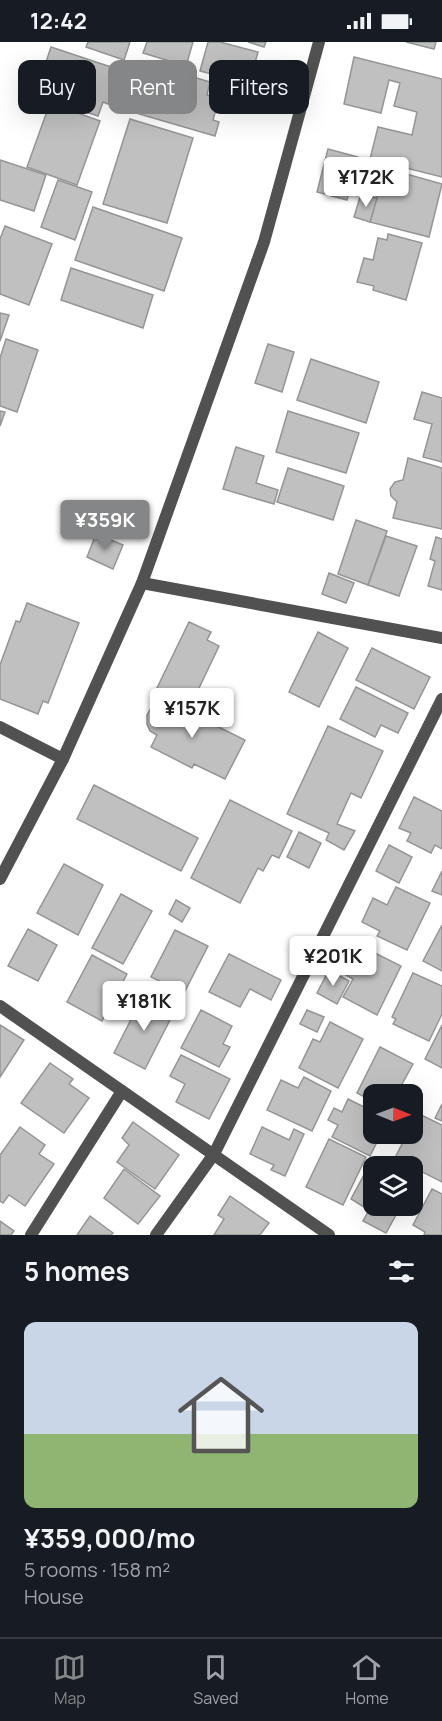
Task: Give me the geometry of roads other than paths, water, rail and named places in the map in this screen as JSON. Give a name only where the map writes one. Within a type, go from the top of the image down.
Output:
[{"type":"street","points":[[0,879],[63,759],[142,583],[264,242],[319,42]]},
{"type":"street","points":[[142,583],[442,638]]},
{"type":"street","points":[[156,1235],[214,1154],[442,699]]},
{"type":"street","points":[[0,727],[63,759]]},
{"type":"street","points":[[0,1006],[329,1235]]},
{"type":"street","points":[[31,1235],[122,1091]]}]
